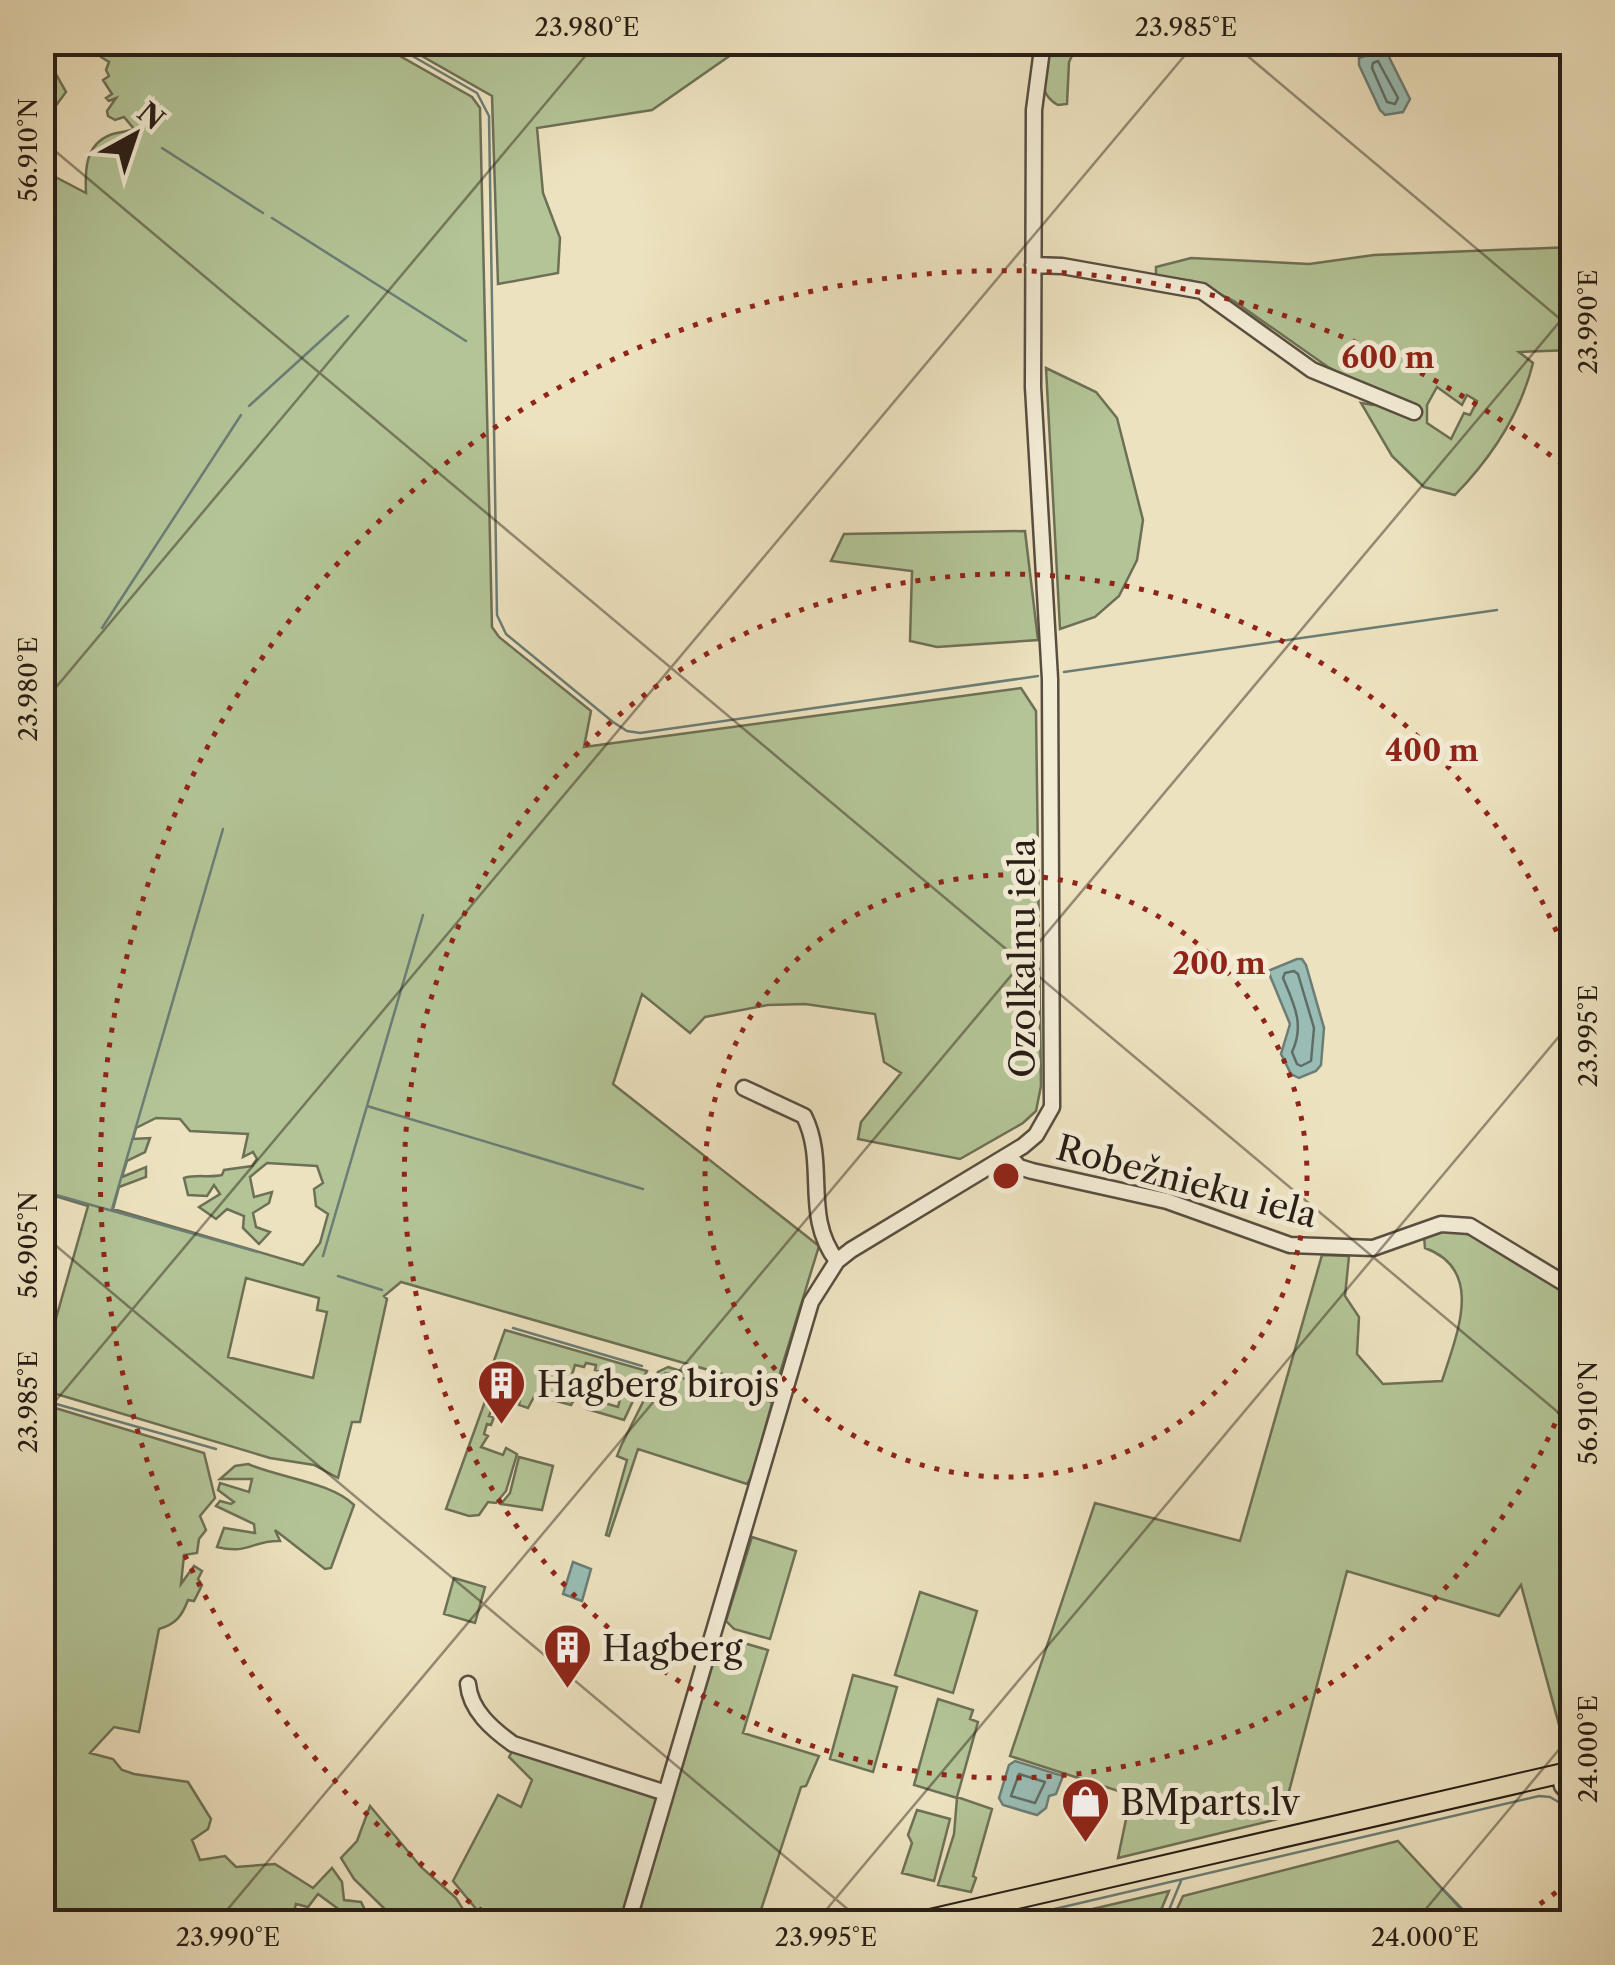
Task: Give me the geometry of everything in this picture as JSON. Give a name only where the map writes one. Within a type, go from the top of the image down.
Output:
[{"type":"main road","points":[[917,1922],[1566,1772]]},
{"type":"street","name":"Ozolkalnu iela","points":[[628,1922],[811,1302],[820,1283],[837,1261],[1009,1156],[1036,1135],[1045,1122],[1054,1091],[1050,679],[1034,387],[1034,110],[1043,42]]},
{"type":"street","points":[[1033,265],[1062,266],[1202,292],[1312,370],[1414,412]]},
{"type":"street","points":[[744,1088],[804,1116],[816,1150],[818,1227],[837,1261]]},
{"type":"street","name":"Robežnieku iela","points":[[1009,1156],[1020,1167],[1032,1171],[1167,1201],[1290,1245],[1373,1248],[1441,1224],[1470,1226],[1572,1288]]},
{"type":"street","points":[[468,1684],[469,1700],[513,1744],[666,1793]]},
{"type":"street","points":[[1566,1772],[1562,1786],[1572,1797]]},
{"type":"green space","points":[[735,42],[735,52],[652,110],[537,128],[543,193],[560,238],[558,273],[498,284],[492,96],[399,43]]},
{"type":"green space","points":[[99,43],[377,43],[472,97],[480,108],[492,627],[499,637],[591,711],[584,747],[1021,688],[1036,711],[1041,1086],[1036,1111],[1023,1123],[960,1159],[858,1139],[861,1122],[901,1073],[884,1062],[875,1014],[805,1004],[768,1005],[705,1017],[690,1033],[642,994],[613,1084],[819,1246],[775,1389],[401,1282],[384,1296],[387,1299],[360,1422],[352,1422],[338,1478],[314,1465],[270,1458],[43,1390],[43,1364],[88,1206],[42,1192],[42,170],[86,193],[87,167],[96,145],[110,135],[134,129],[124,117],[115,120],[108,116],[116,98],[106,98],[112,94],[103,80],[109,76],[109,62],[101,57]],"holes":[[[156,1118],[180,1119],[190,1131],[248,1134],[243,1157],[253,1152],[257,1159],[252,1166],[224,1170],[222,1175],[184,1178],[188,1195],[207,1196],[214,1185],[220,1194],[199,1207],[216,1219],[227,1209],[244,1216],[243,1228],[259,1244],[270,1232],[256,1227],[253,1213],[269,1203],[272,1192],[254,1197],[250,1177],[267,1163],[317,1166],[323,1183],[314,1189],[316,1206],[328,1214],[320,1243],[303,1265],[113,1209],[119,1187],[146,1177],[146,1167],[122,1177],[127,1161],[145,1152],[150,1138],[133,1139],[136,1128]],[[246,1278],[319,1298],[317,1310],[327,1312],[313,1378],[228,1357]]]},
{"type":"green space","points":[[1051,43],[1078,43],[1069,62],[1067,104],[1058,105],[1050,99],[1043,85]]},
{"type":"green space","points":[[43,63],[52,67],[66,92],[43,123]]},
{"type":"green space","points":[[1572,247],[1572,350],[1519,352],[1533,363],[1521,400],[1493,450],[1455,495],[1424,487],[1392,456],[1361,403],[1373,405],[1380,394],[1328,367],[1234,301],[1193,281],[1156,277],[1156,267],[1191,258],[1309,264],[1374,255]],"holes":[[[1437,387],[1462,405],[1467,395],[1477,401],[1470,415],[1464,413],[1451,439],[1427,423],[1427,405]]]},
{"type":"green space","points":[[1046,368],[1096,392],[1117,418],[1143,520],[1137,560],[1119,596],[1095,617],[1060,629]]},
{"type":"green space","points":[[1025,531],[1038,640],[937,647],[910,641],[912,571],[831,561],[844,534]]},
{"type":"green space","points":[[1443,1230],[1478,1236],[1572,1297],[1572,1752],[1567,1754],[1521,1585],[1499,1616],[1347,1571],[1282,1818],[1118,1858],[1131,1795],[1010,1756],[1095,1503],[1240,1541],[1322,1255],[1349,1256],[1345,1296],[1359,1317],[1357,1354],[1383,1384],[1442,1381],[1462,1306],[1455,1272],[1444,1258],[1425,1248],[1424,1236]]},
{"type":"green space","points":[[505,1330],[647,1371],[624,1420],[587,1409],[587,1398],[618,1407],[625,1379],[595,1370],[596,1365],[575,1365],[567,1392],[577,1395],[571,1405],[535,1395],[528,1408],[519,1405],[520,1400],[501,1394],[489,1416],[494,1417],[491,1425],[487,1424],[484,1434],[488,1436],[481,1447],[503,1455],[506,1448],[517,1454],[506,1491],[496,1503],[488,1502],[479,1515],[469,1516],[446,1509],[487,1396],[482,1394]]},
{"type":"green space","points":[[668,1367],[772,1403],[752,1476],[747,1484],[638,1449],[609,1536],[606,1535],[627,1460],[617,1456],[658,1372]]},
{"type":"green space","points":[[42,1404],[204,1453],[215,1498],[200,1516],[206,1530],[199,1539],[197,1553],[184,1555],[181,1584],[194,1566],[202,1571],[198,1579],[202,1585],[178,1619],[159,1629],[139,1732],[114,1727],[90,1753],[113,1759],[122,1770],[134,1774],[188,1782],[211,1819],[208,1829],[192,1840],[200,1860],[225,1856],[236,1867],[275,1864],[313,1888],[332,1868],[342,1882],[344,1900],[361,1902],[371,1922],[356,1922],[318,1894],[308,1907],[296,1904],[291,1922],[43,1922]]},
{"type":"green space","points":[[519,1457],[553,1466],[542,1510],[501,1504],[510,1493]]},
{"type":"green space","points":[[248,1464],[332,1491],[354,1505],[331,1568],[325,1569],[275,1530],[280,1541],[236,1549],[217,1547],[224,1528],[255,1533],[254,1524],[216,1506],[220,1501],[234,1502],[218,1490],[220,1483],[249,1492],[252,1479],[220,1479],[235,1466]]},
{"type":"green space","points":[[752,1537],[796,1551],[770,1639],[734,1629],[726,1621]]},
{"type":"green space","points":[[454,1578],[485,1587],[475,1623],[444,1614]]},
{"type":"green space","points":[[920,1592],[977,1611],[953,1693],[895,1675]]},
{"type":"green space","points":[[730,1639],[768,1650],[743,1733],[819,1756],[806,1786],[801,1787],[757,1922],[635,1922],[719,1643]]},
{"type":"green space","points":[[853,1675],[897,1687],[873,1772],[830,1759]]},
{"type":"green space","points":[[938,1699],[973,1710],[970,1719],[978,1722],[957,1797],[992,1809],[971,1892],[938,1885],[954,1834],[957,1798],[914,1785]]},
{"type":"green space","points":[[513,1750],[657,1799],[620,1922],[481,1922],[477,1910],[453,1881],[498,1795],[521,1807],[532,1780],[509,1757]]},
{"type":"green space","points":[[370,1806],[421,1867],[456,1898],[471,1922],[398,1922],[354,1879],[341,1858],[357,1841]]},
{"type":"green space","points":[[917,1810],[950,1819],[934,1881],[902,1873]]},
{"type":"green space","points":[[1398,1841],[1473,1922],[1171,1922],[1183,1896]]},
{"type":"green space","points":[[1169,1891],[1156,1922],[1037,1922]]},
{"type":"water","points":[[1381,50],[1388,55],[1410,99],[1403,112],[1385,115],[1380,110],[1359,65],[1359,58]]},
{"type":"water","points":[[1297,959],[1306,965],[1324,1028],[1321,1065],[1299,1078],[1291,1074],[1281,1054],[1290,1024],[1268,971]]},
{"type":"water","points":[[573,1562],[591,1569],[582,1601],[563,1594]]},
{"type":"water","points":[[1015,1761],[1063,1776],[1056,1794],[1049,1796],[1046,1808],[1037,1815],[1003,1805],[999,1798],[1009,1765]]},
{"type":"waterway","points":[[388,42],[477,93],[489,116],[497,615],[506,634],[613,722],[627,731],[640,733],[1038,676]]},
{"type":"waterway","points":[[162,148],[263,213]]},
{"type":"waterway","points":[[272,218],[466,341]]},
{"type":"waterway","points":[[249,406],[348,316]]},
{"type":"waterway","points":[[102,628],[241,415]]},
{"type":"waterway","points":[[1064,672],[1497,610]]},
{"type":"waterway","points":[[112,1209],[223,829]]},
{"type":"waterway","points":[[323,1256],[423,915]]},
{"type":"waterway","points":[[367,1106],[643,1189]]},
{"type":"waterway","points":[[42,1191],[258,1252]]},
{"type":"waterway","points":[[338,1276],[382,1290]]},
{"type":"waterway","points":[[513,1328],[642,1366]]},
{"type":"waterway","points":[[665,1373],[758,1400]]},
{"type":"waterway","points":[[42,1400],[216,1449]]},
{"type":"waterway","points":[[1033,1914],[1539,1796],[1550,1797],[1572,1810]]},
{"type":"waterway","points":[[1164,1922],[1181,1881]]},
{"type":"waterway","points":[[1443,1889],[1475,1922]]},
{"type":"waterway","points":[[994,1922],[1006,1920]]},
{"type":"place","name":"Hagberg birojs","points":[[502,1426]]},
{"type":"place","name":"Hagberg","points":[[567,1690]]},
{"type":"place","name":"BMparts.lv","points":[[1085,1844]]}]
